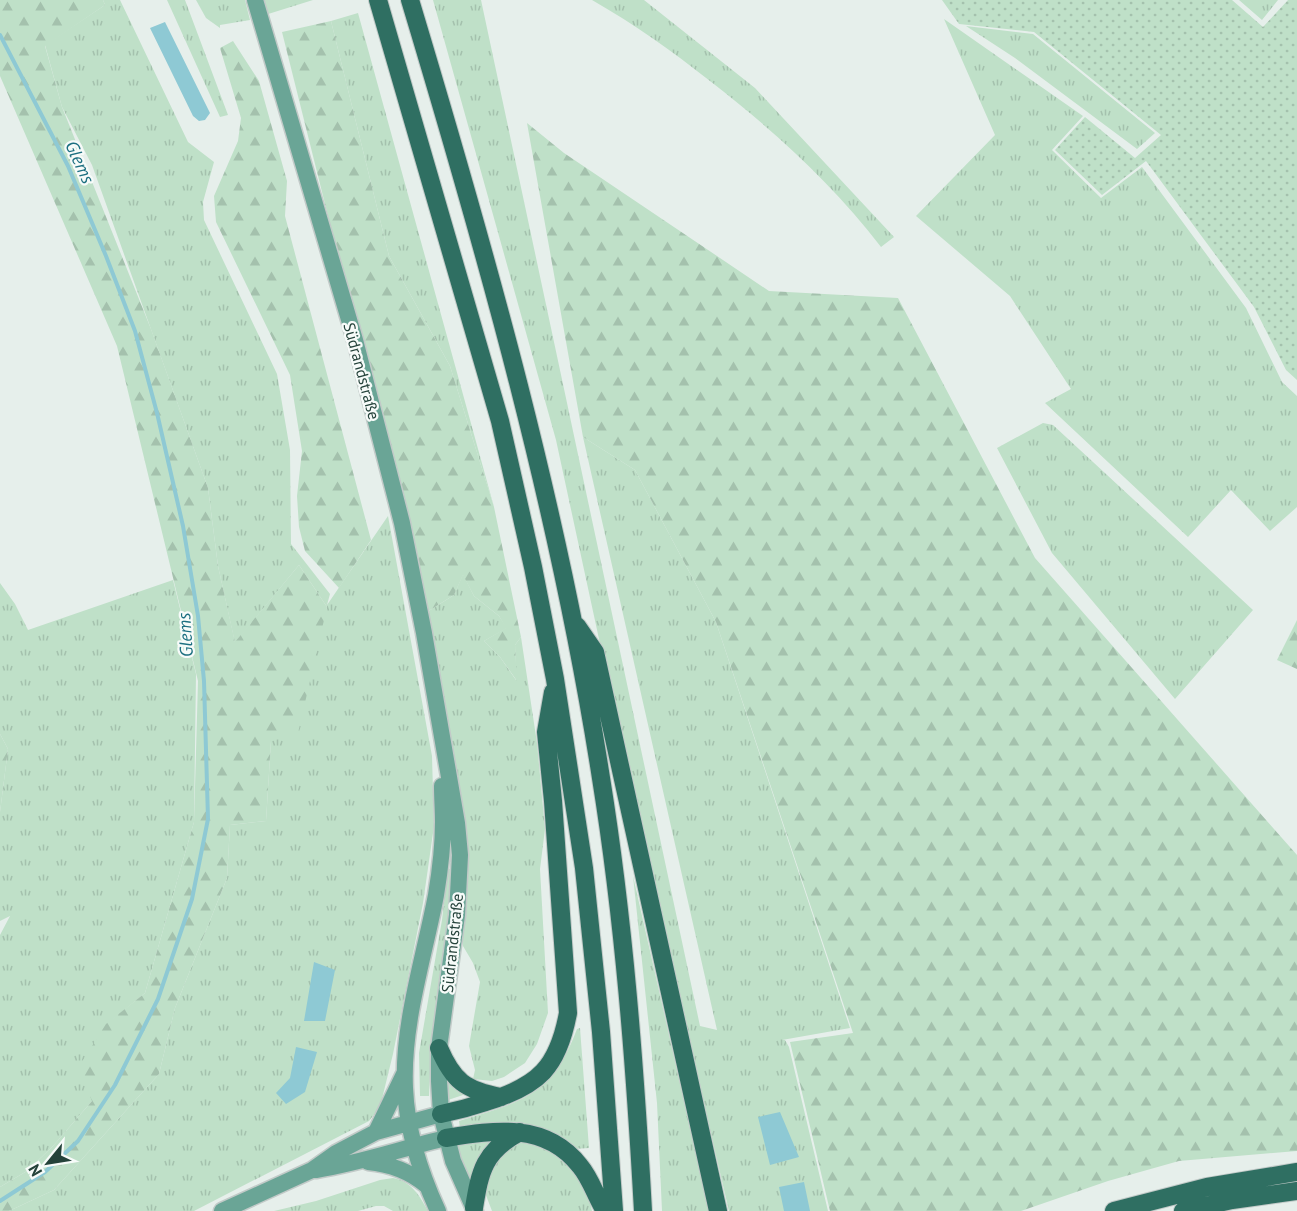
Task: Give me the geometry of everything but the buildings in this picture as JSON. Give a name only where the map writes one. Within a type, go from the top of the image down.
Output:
[{"type":"highway","points":[[378,0],[500,422],[533,567],[555,679],[584,868],[601,1032],[614,1211]]},
{"type":"highway","points":[[410,0],[502,319],[536,453],[572,620],[599,767],[610,843],[632,1036],[643,1211]]},
{"type":"highway","points":[[572,620],[595,651],[718,1211]]},
{"type":"highway","points":[[441,1114],[503,1097],[530,1084],[542,1074],[553,1059],[564,1033],[568,1013],[546,732],[555,679]]},
{"type":"highway","points":[[440,1048],[447,1065],[460,1082],[485,1094],[503,1097]]},
{"type":"highway","points":[[446,1138],[497,1130],[520,1132],[552,1141],[582,1168],[605,1211]]},
{"type":"highway","points":[[475,1210],[481,1174],[491,1152],[520,1132]]},
{"type":"highway","points":[[1114,1211],[1207,1187],[1297,1172]]},
{"type":"highway","points":[[1183,1211],[1232,1200],[1297,1191]]},
{"type":"main road","name":"Südrandstraße","points":[[255,0],[355,340],[402,523],[444,749],[457,823],[460,855],[457,915],[440,1048],[441,1114],[453,1161],[475,1210]]},
{"type":"main road","name":"Südrandstraße","points":[[438,1211],[426,1185],[414,1145],[409,1122],[405,1072],[410,1021],[436,894],[441,857],[444,749]]},
{"type":"main road","points":[[376,1132],[405,1072]]},
{"type":"main road","points":[[229,1208],[312,1170],[336,1153],[376,1132],[441,1114]]},
{"type":"main road","points":[[312,1170],[362,1161],[446,1138]]},
{"type":"main road","points":[[362,1161],[381,1163],[401,1169],[411,1173],[426,1185]]},
{"type":"green space","points":[[0,0],[103,0],[105,5],[45,46],[62,107],[151,329],[208,488],[218,566],[235,642],[299,565],[327,607],[298,733],[271,741],[266,821],[230,825],[227,878],[175,1008],[159,1074],[54,1190],[9,1211],[0,1211],[0,1187],[27,1171],[53,1146],[92,1101],[78,1068],[106,1024],[145,993],[194,822],[198,681],[117,346],[0,76]]},
{"type":"green space","points":[[103,0],[120,0],[188,142],[214,162],[203,202],[204,220],[277,374],[290,450],[291,544],[330,594],[327,605],[388,516],[432,756],[434,826],[423,903],[393,1054],[380,1107],[369,1121],[194,1211],[9,1211],[54,1190],[159,1074],[175,1008],[227,878],[230,825],[266,821],[271,741],[327,607],[299,565],[235,643],[218,566],[208,488],[92,165],[62,107],[45,45],[105,5]]},
{"type":"green space","points":[[167,0],[185,0],[228,115],[220,117]]},
{"type":"green space","points":[[196,0],[245,0],[250,20],[220,25],[220,28],[206,18]]},
{"type":"green space","points":[[261,0],[313,0],[265,15]]},
{"type":"green space","points":[[433,0],[481,0],[700,1026],[717,1030],[583,437],[635,470],[716,622],[850,1028],[782,1040],[785,1040],[789,1047],[828,1211],[729,1211],[645,852],[556,440]]},
{"type":"green space","points":[[592,0],[644,0],[755,88],[894,237],[881,247],[822,179],[756,119],[667,49]]},
{"type":"green space","points":[[942,0],[1232,0],[1263,27],[1288,0],[1297,0],[1297,380],[1286,370],[1254,307],[1146,161],[1102,195],[1055,150],[1085,117],[1135,158],[1161,135],[1034,32],[959,24]]},
{"type":"green space","points":[[1239,0],[1278,0],[1262,20]]},
{"type":"green space","points":[[358,13],[494,507],[450,366],[389,256],[331,21]]},
{"type":"green space","points":[[944,19],[1083,116],[1052,150],[1101,198],[1142,167],[1246,308],[1282,382],[1297,396],[1297,507],[1270,531],[1231,490],[1188,537],[1045,403],[1071,389],[1010,296],[916,216],[995,135]]},
{"type":"green space","points":[[331,21],[389,256],[450,366],[494,507],[521,637],[515,645],[517,681],[500,657],[484,641],[506,628],[499,616],[474,596],[463,575],[454,595],[427,612],[282,32]]},
{"type":"green space","points":[[966,26],[1033,34],[1155,133],[1137,149],[1015,58]]},
{"type":"green space","points":[[233,41],[259,81],[287,181],[285,216],[371,540],[339,588],[305,551],[299,527],[297,496],[302,451],[290,375],[216,222],[214,196],[238,141],[241,118],[220,48]]},
{"type":"green space","points":[[527,123],[564,153],[769,291],[898,298],[1035,558],[1297,855],[1297,1151],[1179,1161],[1108,1181],[1021,1211],[830,1211],[790,1042],[853,1033],[716,622],[635,470],[583,437]]},
{"type":"green space","points":[[1043,423],[1053,425],[1253,610],[1175,699],[1052,553],[997,448]]},
{"type":"green space","points":[[463,574],[474,596],[499,616],[507,628],[484,641],[500,657],[516,680],[515,645],[521,637],[537,743],[545,829],[540,869],[548,1013],[537,1044],[525,1063],[504,1077],[492,1081],[473,1079],[475,1070],[469,1046],[480,982],[463,946],[427,612],[454,595]]},
{"type":"green space","points":[[173,580],[196,674],[194,822],[145,993],[106,1025],[92,1101],[53,1146],[27,1171],[0,1187],[0,935],[10,916],[0,921],[0,812],[8,749],[0,734],[0,583],[15,604],[28,630]]},
{"type":"green space","points":[[1297,620],[1297,669],[1277,660]]},
{"type":"green space","points":[[0,734],[8,749],[0,812]]},
{"type":"green space","points":[[448,869],[452,869],[452,891],[431,1050],[429,1096],[420,1096],[419,1053],[442,920]]},
{"type":"green space","points":[[633,876],[709,1211],[662,1211],[657,1103]]},
{"type":"green space","points":[[580,1028],[589,1148],[574,1149],[460,1128],[459,1121],[517,1101],[545,1083],[557,1069],[577,1029]]},
{"type":"green space","points":[[450,1080],[463,1091],[463,1095],[448,1100],[445,1082]]},
{"type":"green space","points":[[500,1136],[472,1177],[468,1178],[455,1142]]},
{"type":"green space","points":[[519,1141],[547,1149],[568,1162],[583,1183],[592,1211],[492,1211],[484,1190],[490,1163]]},
{"type":"green space","points":[[393,1178],[410,1186],[428,1211],[393,1211],[384,1206],[376,1206],[358,1211],[274,1211],[316,1201],[380,1180]]},
{"type":"water","points":[[165,22],[210,113],[205,120],[199,121],[193,116],[150,28]]},
{"type":"water","points":[[314,962],[335,970],[325,1021],[304,1021]]},
{"type":"water","points":[[296,1047],[317,1052],[305,1092],[286,1104],[276,1093],[290,1078]]},
{"type":"water","points":[[780,1112],[799,1157],[770,1165],[758,1117]]},
{"type":"water","points":[[804,1182],[810,1211],[784,1211],[779,1187]]},
{"type":"waterway","name":"Glems","points":[[0,35],[68,166],[106,256],[135,331],[157,413],[183,526],[198,616],[204,681],[208,819],[192,899],[158,999],[115,1085],[78,1141],[45,1172],[0,1201]]}]
